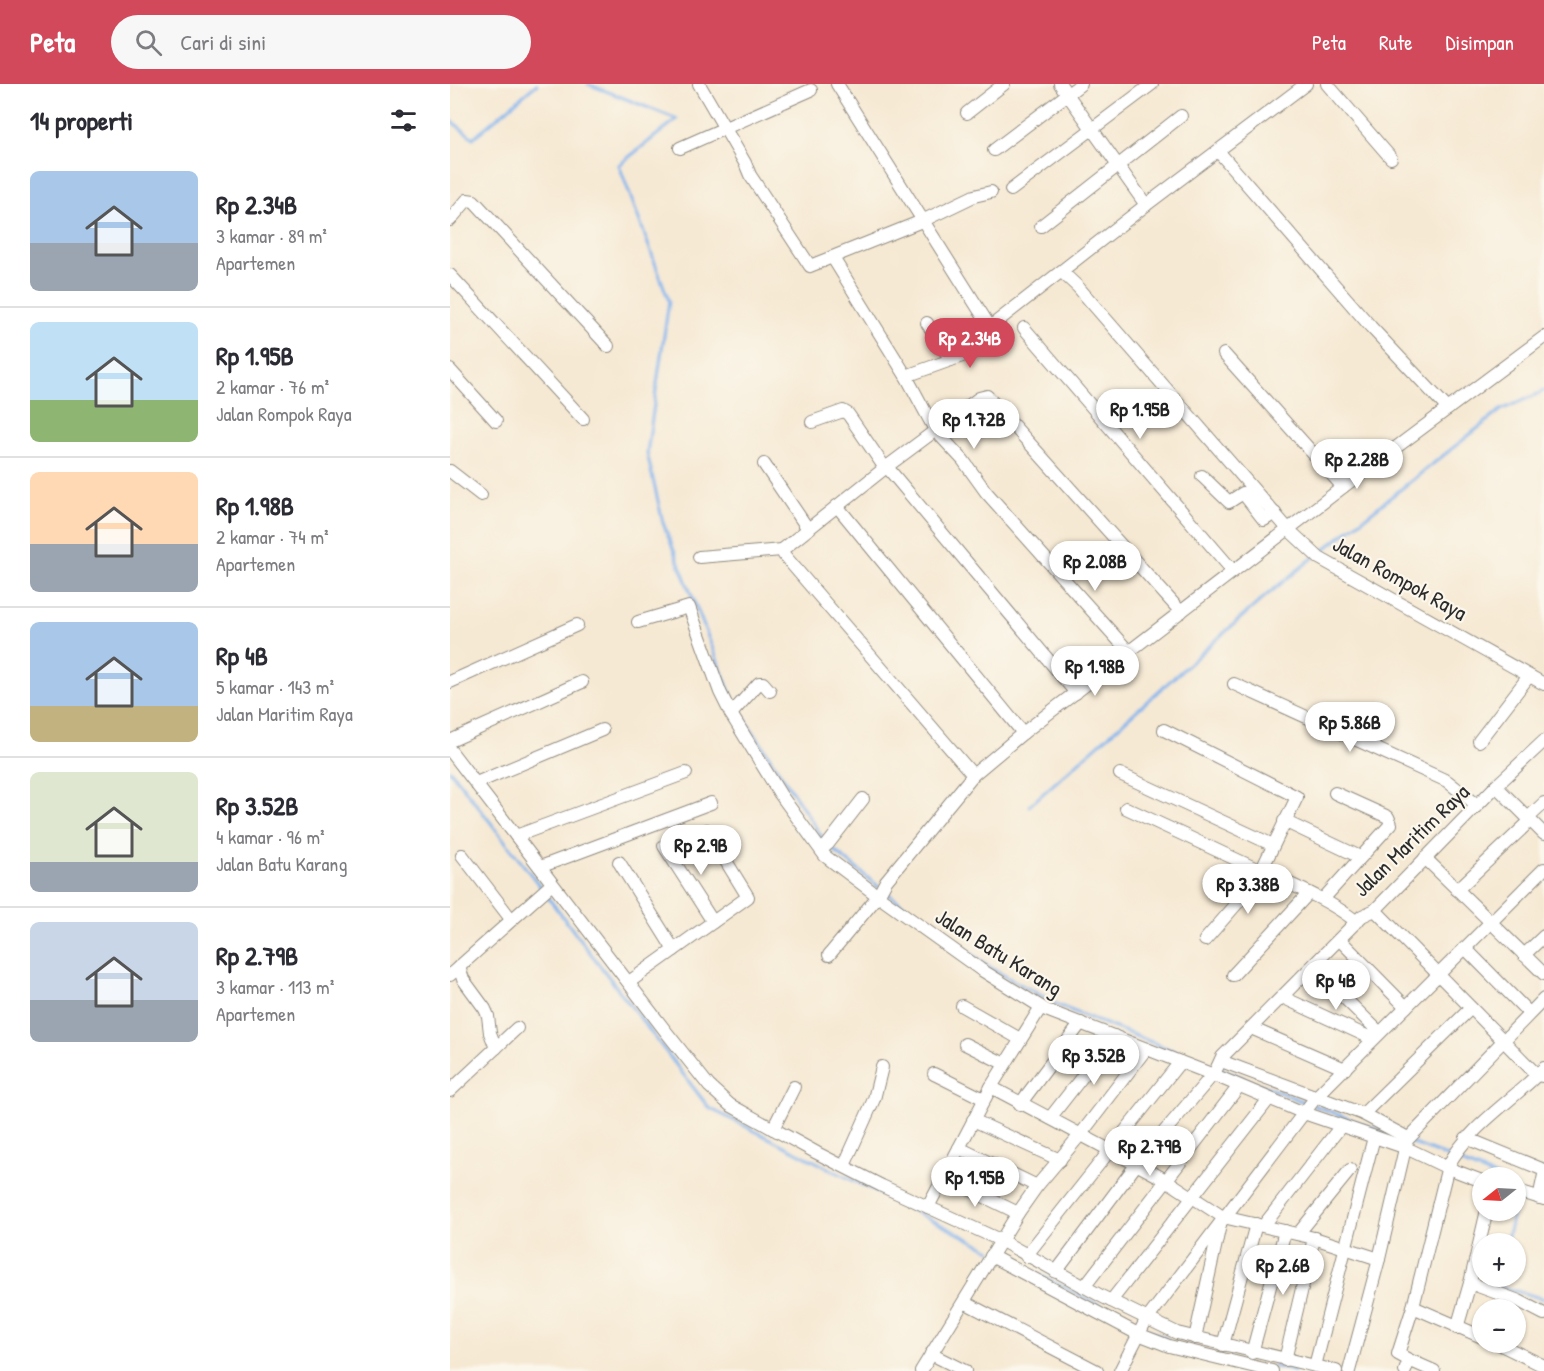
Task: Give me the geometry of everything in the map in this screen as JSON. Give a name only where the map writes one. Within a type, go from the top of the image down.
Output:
[{"type":"street","points":[[699,84],[750,176],[808,265],[813,266],[922,221],[974,196],[991,192]]},
{"type":"street","points":[[837,84],[990,327],[991,339],[980,350],[906,376]]},
{"type":"street","points":[[967,112],[1004,84]]},
{"type":"street","points":[[994,150],[1064,89],[1081,84]]},
{"type":"street","points":[[1011,189],[1152,84]]},
{"type":"street","points":[[990,327],[1306,84]]},
{"type":"street","points":[[1327,84],[1391,158]]},
{"type":"street","points":[[1064,89],[1146,205]]},
{"type":"street","points":[[680,148],[811,90]]},
{"type":"street","points":[[1041,226],[1180,116]]},
{"type":"street","points":[[1218,151],[1371,327],[1448,409]]},
{"type":"street","points":[[450,220],[466,200],[474,201],[608,346]]},
{"type":"street","points":[[833,258],[906,376],[935,430],[963,460],[986,492],[1129,652]]},
{"type":"street","name":"Jalan Rompok Raya","points":[[1062,272],[1078,287],[1306,547],[1319,558],[1544,684]]},
{"type":"street","points":[[450,275],[583,419]]},
{"type":"street","points":[[927,323],[951,360]]},
{"type":"street","points":[[1024,328],[1233,571]]},
{"type":"street","points":[[829,955],[973,775],[1023,733],[1342,487],[1544,337]]},
{"type":"street","points":[[1224,354],[1342,487]]},
{"type":"street","points":[[450,370],[495,422]]},
{"type":"street","points":[[699,557],[782,550],[935,430],[979,398],[987,396],[1181,612]]},
{"type":"street","points":[[812,422],[843,411],[848,414],[886,467],[1076,693]]},
{"type":"street","points":[[764,464],[808,529]]},
{"type":"street","points":[[450,471],[482,495]]},
{"type":"street","points":[[1202,476],[1229,502],[1243,493],[1264,520],[1275,513]]},
{"type":"street","points":[[837,506],[1023,733]]},
{"type":"street","points":[[782,550],[973,775]]},
{"type":"street","name":"Jalan Batu Karang","points":[[638,622],[689,607],[720,692],[736,710],[780,794],[824,848],[825,856],[881,890],[980,969],[1041,1006],[1081,1023],[1180,1062],[1217,1067],[1239,1086],[1269,1099],[1311,1104],[1341,1126],[1374,1137],[1406,1142],[1472,1175]]},
{"type":"street","points":[[450,682],[577,625]]},
{"type":"street","points":[[1479,741],[1529,676]]},
{"type":"street","points":[[450,741],[582,682]]},
{"type":"street","points":[[736,710],[761,682],[770,691]]},
{"type":"street","points":[[1234,684],[1447,782],[1477,805]]},
{"type":"street","points":[[476,783],[602,730]]},
{"type":"street","points":[[1164,730],[1297,797],[1253,886],[1205,940]]},
{"type":"street","name":"Jalan Maritim Raya","points":[[1056,1272],[1136,1165],[1251,1028],[1362,916],[1375,910],[1496,786],[1544,741]]},
{"type":"street","points":[[450,750],[540,867],[546,888],[629,982],[709,1086],[730,1105],[882,1186],[928,1207],[995,1249],[1142,1326],[1336,1371]]},
{"type":"street","points":[[516,836],[686,773]]},
{"type":"street","points":[[1120,774],[1273,844]]},
{"type":"street","points":[[1496,786],[1544,834]]},
{"type":"street","points":[[1324,898],[1391,824],[1388,817],[1335,792]]},
{"type":"street","points":[[824,848],[863,799]]},
{"type":"street","points":[[1457,890],[1544,802]]},
{"type":"street","points":[[540,867],[711,803]]},
{"type":"street","points":[[1126,808],[1324,898],[1357,921]]},
{"type":"street","points":[[1284,821],[1360,857]]},
{"type":"street","points":[[629,982],[745,900],[748,894],[707,830]]},
{"type":"street","points":[[664,846],[713,922]]},
{"type":"street","points":[[462,855],[511,919]]},
{"type":"street","points":[[1425,858],[1544,974]]},
{"type":"street","points":[[619,862],[674,950]]},
{"type":"street","points":[[1120,1371],[1142,1326],[1311,1104],[1544,869]]},
{"type":"street","points":[[496,1048],[490,1033],[488,1016],[454,971],[546,888]]},
{"type":"street","points":[[1233,975],[1309,893]]},
{"type":"street","points":[[1375,910],[1502,1040],[1542,1073],[1466,1138],[1450,1163],[1413,1307],[1398,1354],[1407,1366],[1434,1371]]},
{"type":"street","points":[[1524,956],[1544,936]]},
{"type":"street","points":[[1340,939],[1406,1007]]},
{"type":"street","points":[[1465,948],[1529,1013]]},
{"type":"street","points":[[1313,967],[1376,1036]]},
{"type":"street","points":[[1282,997],[1376,1036]]},
{"type":"street","points":[[1349,1371],[1379,1259],[1406,1142],[1544,999]]},
{"type":"street","points":[[962,1006],[1020,1039]]},
{"type":"street","points":[[928,1207],[984,1099],[1041,1006]]},
{"type":"street","points":[[1363,1113],[1471,1008]]},
{"type":"street","points":[[1020,1104],[1081,1023]]},
{"type":"street","points":[[450,1091],[517,1028]]},
{"type":"street","points":[[1251,1028],[1345,1070]]},
{"type":"street","points":[[1050,1118],[1114,1036]]},
{"type":"street","points":[[965,1044],[1005,1064]]},
{"type":"street","points":[[921,1371],[1018,1213],[1146,1049]]},
{"type":"street","points":[[1026,1256],[1180,1062]]},
{"type":"street","points":[[844,1166],[874,1099],[882,1067]]},
{"type":"street","points":[[1217,1067],[1311,1104],[1363,1113],[1406,1142]]},
{"type":"street","points":[[934,1074],[984,1099]]},
{"type":"street","points":[[1084,1287],[1239,1086]]},
{"type":"street","points":[[773,1129],[794,1087]]},
{"type":"street","points":[[991,1087],[1166,1180],[1222,1219],[1260,1224],[1379,1259]]},
{"type":"street","points":[[1111,1301],[1269,1099]]},
{"type":"street","points":[[973,1120],[1060,1160]]},
{"type":"street","points":[[1224,1345],[1260,1224],[1341,1126]]},
{"type":"street","points":[[1315,1366],[1374,1137]]},
{"type":"street","points":[[1466,1138],[1544,1170]]},
{"type":"street","points":[[959,1148],[1037,1186]]},
{"type":"street","points":[[1298,1234],[1350,1170]]},
{"type":"street","points":[[1526,1193],[1541,1198],[1544,1175]]},
{"type":"street","points":[[944,1177],[1018,1213]]},
{"type":"street","points":[[1195,1338],[1222,1219]]},
{"type":"street","points":[[1457,1328],[1484,1221]]},
{"type":"street","points":[[1252,1353],[1285,1231]]},
{"type":"street","points":[[1285,1360],[1314,1239]]},
{"type":"street","points":[[995,1249],[1026,1256],[1111,1301],[1168,1346],[1272,1371]]},
{"type":"street","points":[[1470,1283],[1519,1301],[1544,1314]]},
{"type":"street","points":[[964,1302],[1097,1371]]},
{"type":"street","points":[[1413,1307],[1472,1333]]},
{"type":"street","points":[[1517,1353],[1544,1366]]},
{"type":"street","points":[[931,1354],[965,1371]]},
{"type":"waterway","points":[[450,120],[473,138],[537,84]]},
{"type":"waterway","points":[[588,84],[677,119],[619,165],[669,301],[647,453],[663,523],[735,705]]},
{"type":"waterway","points":[[1320,553],[1501,410],[1544,391]]},
{"type":"waterway","points":[[1029,806],[1268,594],[1314,557]]},
{"type":"waterway","points":[[739,710],[826,843]]},
{"type":"waterway","points":[[450,770],[542,889]]},
{"type":"waterway","points":[[830,847],[879,887]]},
{"type":"waterway","points":[[884,891],[996,971],[1062,1007],[1215,1067]]},
{"type":"waterway","points":[[546,895],[709,1108],[991,1250]]},
{"type":"waterway","points":[[1221,1069],[1307,1103]]},
{"type":"waterway","points":[[1313,1105],[1391,1135]]},
{"type":"waterway","points":[[1409,1142],[1450,1158]]},
{"type":"waterway","points":[[1456,1161],[1472,1167]]},
{"type":"waterway","points":[[1509,1233],[1511,1221]]},
{"type":"waterway","points":[[1034,1272],[1141,1326]]},
{"type":"waterway","points":[[1502,1287],[1544,1299]]},
{"type":"waterway","points":[[1147,1329],[1167,1339]]},
{"type":"waterway","points":[[1273,1366],[1294,1371]]}]
